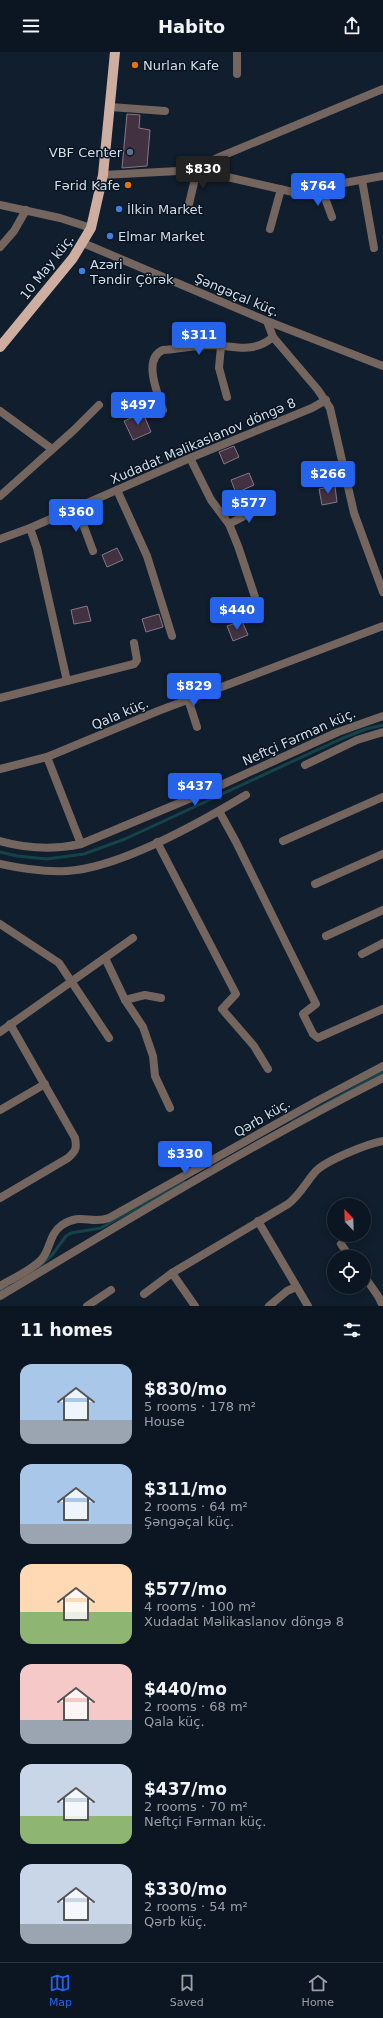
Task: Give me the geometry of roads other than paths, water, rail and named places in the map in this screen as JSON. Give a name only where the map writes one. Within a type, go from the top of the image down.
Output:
[{"type":"main road","name":"10 May küç.","points":[[0,347],[73,258],[91,228],[103,175],[115,52]]},
{"type":"street","points":[[237,52],[237,74]]},
{"type":"street","points":[[189,204],[197,170],[217,158],[383,89]]},
{"type":"street","points":[[110,107],[165,111]]},
{"type":"street","points":[[103,175],[197,170],[306,195],[383,176]]},
{"type":"street","points":[[362,180],[374,248]]},
{"type":"street","points":[[270,229],[281,189]]},
{"type":"street","points":[[322,190],[332,218]]},
{"type":"street","points":[[0,205],[76,222],[91,228]]},
{"type":"street","points":[[0,247],[14,231],[26,210]]},
{"type":"street","name":"Şəngəçal küç.","points":[[83,243],[267,321],[383,366]]},
{"type":"street","points":[[267,321],[273,337],[326,400],[333,417],[350,500],[380,574],[383,592]]},
{"type":"street","points":[[163,410],[153,371],[153,359],[157,353],[163,350],[202,346],[237,348],[257,347],[273,337]]},
{"type":"street","points":[[221,346],[219,368],[227,397]]},
{"type":"street","name":"Xudadat Məlikaslanov döngə 8","points":[[0,539],[30,528],[190,458],[312,408],[326,400]]},
{"type":"street","points":[[0,496],[74,430],[99,405]]},
{"type":"street","points":[[0,411],[52,449]]},
{"type":"street","points":[[190,458],[211,500],[228,524],[238,546],[258,606]]},
{"type":"street","points":[[117,490],[147,556],[172,636]]},
{"type":"street","points":[[228,524],[262,507]]},
{"type":"street","points":[[77,508],[93,551]]},
{"type":"street","points":[[30,528],[38,548],[67,681]]},
{"type":"street","name":"Qala küç.","points":[[0,769],[46,757],[188,699],[383,626]]},
{"type":"street","points":[[0,698],[134,664],[137,660],[134,643]]},
{"type":"street","points":[[188,699],[197,727]]},
{"type":"street","name":"Neftçi Fərman küç.","points":[[0,841],[38,849],[61,848],[81,844],[208,791],[338,732],[383,716]]},
{"type":"street","points":[[305,766],[357,740],[383,732]]},
{"type":"street","points":[[46,757],[81,844]]},
{"type":"street","points":[[0,864],[48,871],[87,868],[102,865],[157,842],[219,811],[246,795]]},
{"type":"street","points":[[283,841],[383,797]]},
{"type":"street","points":[[219,811],[236,842],[316,1004],[303,1014],[313,1034],[318,1038],[383,1010]]},
{"type":"street","points":[[157,842],[234,989],[235,996],[223,1007],[222,1010],[251,1042],[268,1069]]},
{"type":"street","points":[[315,884],[383,854]]},
{"type":"street","points":[[326,936],[383,910]]},
{"type":"street","points":[[0,924],[55,959],[72,980],[109,1038]]},
{"type":"street","points":[[0,1032],[133,938]]},
{"type":"street","points":[[362,954],[383,943]]},
{"type":"street","points":[[105,958],[125,1000],[143,1027],[153,1056],[155,1076],[170,1108]]},
{"type":"street","points":[[125,1000],[132,1000],[145,996],[161,998]]},
{"type":"street","points":[[0,1198],[68,1158],[76,1151],[74,1138],[10,1024]]},
{"type":"street","name":"Qərb küç.","points":[[0,1286],[42,1259],[52,1236],[63,1224],[78,1218],[102,1221],[109,1218],[317,1101],[383,1066]]},
{"type":"street","name":"Qərb küç.","points":[[0,1296],[123,1221],[342,1099],[383,1078]]},
{"type":"street","points":[[0,1110],[45,1084]]},
{"type":"street","points":[[144,1294],[172,1273],[294,1200],[317,1170],[365,1146],[383,1141]]},
{"type":"street","points":[[258,1221],[296,1287],[302,1293],[308,1306]]},
{"type":"street","points":[[341,1244],[345,1250]]},
{"type":"street","points":[[172,1273],[195,1306]]},
{"type":"street","points":[[371,1286],[383,1306]]},
{"type":"street","points":[[269,1306],[287,1291],[296,1287]]},
{"type":"street","points":[[87,1306],[111,1290]]},
{"type":"waterway","points":[[0,852],[17,856],[47,859],[84,854],[125,839],[343,738],[366,729],[383,725]]},
{"type":"waterway","points":[[292,1122],[383,1072]]},
{"type":"waterway","points":[[39,1267],[52,1255],[66,1236],[71,1233],[101,1228],[184,1182]]},
{"type":"waterway","points":[[0,1291],[7,1287]]},
{"type":"place","name":"Nurlan Kafe","points":[[135,65]]},
{"type":"place","name":"VBF Center","points":[[130,152]]},
{"type":"place","name":"Fərid Kafe","points":[[128,185]]},
{"type":"place","name":"İlkin Market","points":[[119,209]]},
{"type":"place","name":"Elmar Market","points":[[110,236]]},
{"type":"place","name":"Azəri Təndir Çörək","points":[[82,271]]}]
